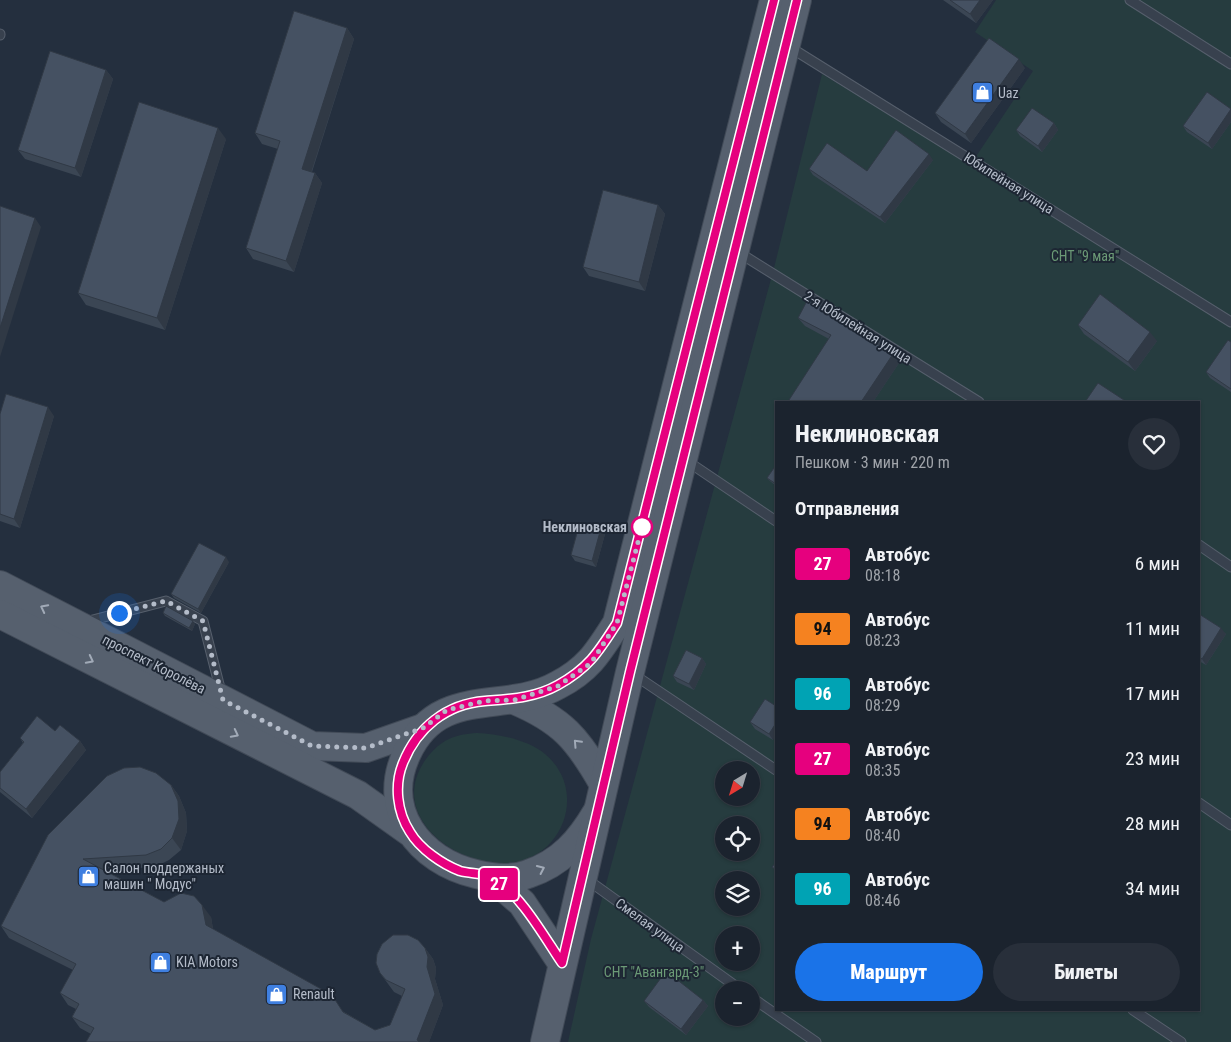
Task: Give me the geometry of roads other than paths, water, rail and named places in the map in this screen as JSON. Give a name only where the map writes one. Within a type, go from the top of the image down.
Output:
[{"type":"main road","points":[[597,812],[570,850],[550,864],[527,875],[493,878],[460,870],[430,854],[410,832],[397,799],[398,774],[408,751],[423,728],[447,710],[484,701],[514,700],[558,686],[591,663],[617,623],[774,0]]},
{"type":"main road","points":[[545,1042],[630,672],[798,0]]},
{"type":"main road","name":"проспект Королёва","points":[[0,585],[312,746],[366,748],[423,728]]},
{"type":"main road","name":"проспект Королёва","points":[[2,616],[358,796],[410,832]]},
{"type":"main road","points":[[514,700],[537,710],[561,726],[584,750],[604,783]]},
{"type":"main road","points":[[493,878],[522,903],[562,963]]},
{"type":"lane","points":[[1130,0],[1231,64]]},
{"type":"lane","name":"Юбилейная улица","points":[[786,45],[1231,322]]},
{"type":"lane","name":"2-я Юбилейная улица","points":[[736,251],[977,401]]},
{"type":"lane","points":[[683,458],[775,520]]},
{"type":"lane","points":[[1200,546],[1231,567]]},
{"type":"lane","points":[[78,624],[166,601],[203,621],[223,700]]},
{"type":"lane","points":[[630,672],[775,769]]},
{"type":"lane","points":[[1200,804],[1231,825]]},
{"type":"lane","name":"Смелая улица","points":[[583,876],[729,981]]},
{"type":"lane","points":[[760,1003],[816,1042]]},
{"type":"lane","points":[[1134,1011],[1181,1042]]},
{"type":"place","name":"Uaz","points":[[982,93]]},
{"type":"place","name":"Неклиновская","points":[[642,527]]},
{"type":"place","name":"Салон поддержаных машин \" Модус\"","points":[[88,876]]},
{"type":"place","name":"KIA Motors","points":[[160,962]]},
{"type":"place","name":"Renault","points":[[277,994]]},
{"type":"park label","name":"СНТ \"9 мая\"","points":[[1085,256]]},
{"type":"park label","name":"СНТ \"Авангард-3\"","points":[[654,972]]}]
